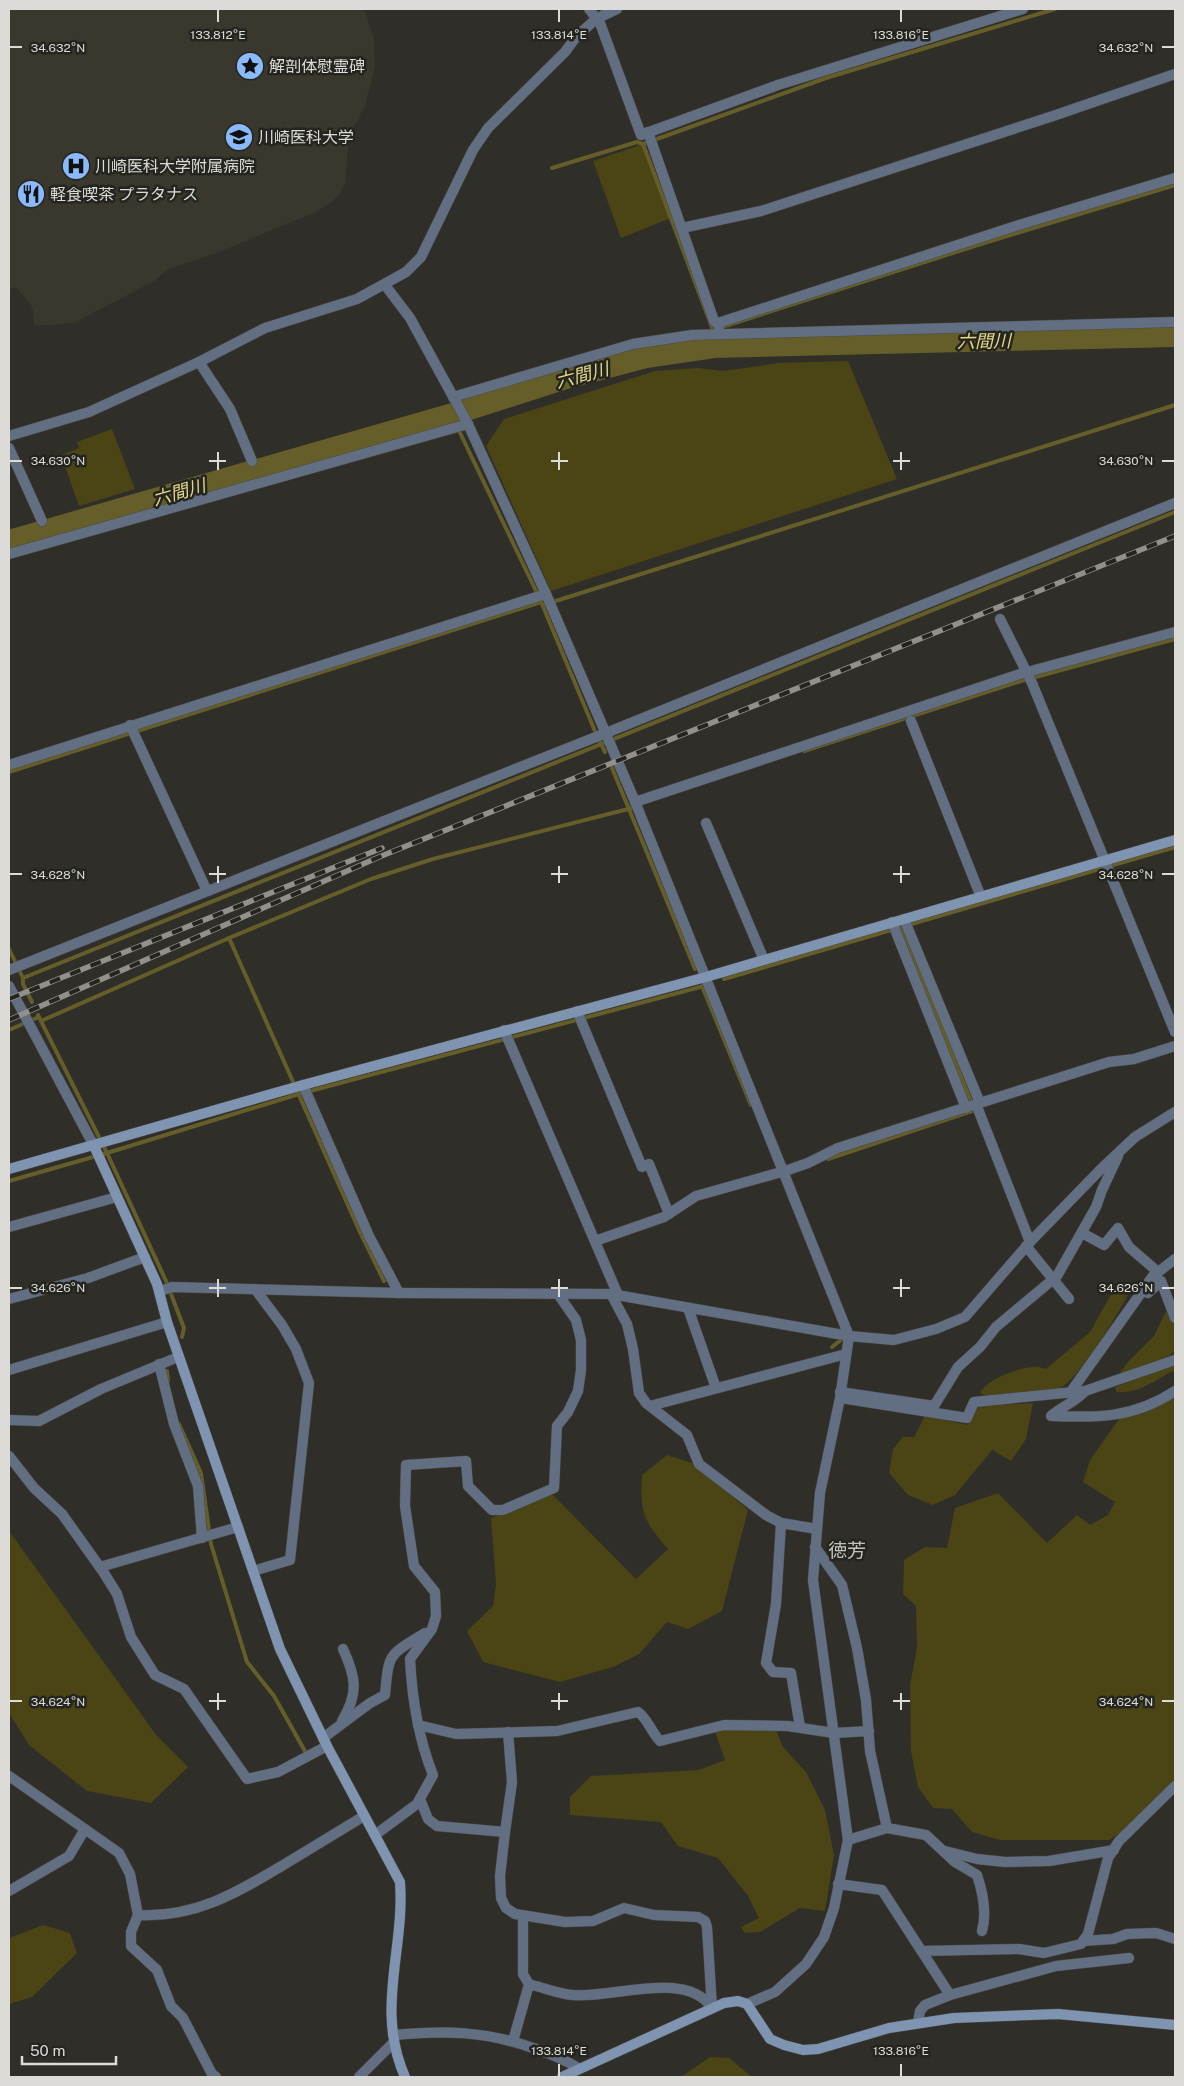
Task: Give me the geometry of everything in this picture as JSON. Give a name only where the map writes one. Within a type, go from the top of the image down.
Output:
[{"type":"street","points":[[589,9],[600,24],[641,135],[650,138],[778,85],[1023,9]]},
{"type":"street","points":[[9,436],[89,412],[199,362],[265,328],[356,299],[406,272],[421,257],[473,150],[488,128],[596,19],[618,9]]},
{"type":"street","points":[[682,228],[762,211],[1175,74]]},
{"type":"street","points":[[650,138],[717,330]]},
{"type":"street","points":[[717,330],[1010,228],[1175,178]]},
{"type":"street","points":[[385,285],[410,318],[455,399],[463,425],[545,598],[603,737],[637,806],[785,1171],[849,1336],[840,1395],[820,1493],[813,1580],[848,1840],[834,1908],[824,1938],[806,1964],[775,1992],[747,2004]]},
{"type":"street","points":[[455,399],[633,344],[717,330],[1175,322]]},
{"type":"street","points":[[199,362],[230,410],[252,461]]},
{"type":"street","points":[[9,554],[463,425]]},
{"type":"street","points":[[9,448],[42,521]]},
{"type":"street","points":[[12,967],[603,737],[1175,503]]},
{"type":"street","points":[[9,765],[132,729],[545,598]]},
{"type":"street","points":[[1000,618],[1028,677],[1175,1032]]},
{"type":"street","points":[[637,806],[1028,677],[1175,632]]},
{"type":"street","points":[[911,721],[981,897]]},
{"type":"street","points":[[132,729],[207,891]]},
{"type":"street","points":[[706,823],[764,960]]},
{"type":"street","points":[[9,1169],[100,1150],[302,1089],[579,1016],[764,960],[906,924],[981,897],[1107,866],[1175,840]]},
{"type":"street","points":[[906,924],[1028,1244],[1052,1280],[1069,1299]]},
{"type":"street","points":[[894,927],[974,1105]]},
{"type":"street","points":[[9,986],[100,1150],[117,1197],[145,1257],[166,1289],[167,1322],[178,1357],[280,1649],[325,1742],[400,1882],[401,1901],[390,1998],[393,2038],[405,2077]]},
{"type":"street","points":[[579,1016],[642,1167],[649,1164],[669,1214]]},
{"type":"street","points":[[507,1035],[595,1241],[614,1295],[627,1324],[639,1394],[650,1406],[687,1435],[699,1464],[766,1515],[781,1523],[817,1529]]},
{"type":"street","points":[[595,1241],[669,1214],[696,1196],[785,1171],[838,1148],[1109,1062],[1134,1059],[1175,1046]]},
{"type":"street","points":[[302,1089],[369,1236],[399,1293]]},
{"type":"street","points":[[166,1289],[614,1295],[849,1336],[894,1340],[936,1329],[965,1316],[1028,1244],[1120,1150],[1134,1137],[1175,1112]]},
{"type":"street","points":[[840,1395],[934,1406],[958,1367],[980,1347],[996,1327],[1052,1280],[1096,1207],[1120,1150]]},
{"type":"street","points":[[9,1227],[117,1197]]},
{"type":"street","points":[[1082,1233],[1104,1245],[1118,1228],[1129,1247],[1158,1272]]},
{"type":"street","points":[[9,1299],[88,1278],[145,1257]]},
{"type":"street","points":[[1070,1393],[1141,1291],[1158,1272],[1175,1259]]},
{"type":"street","points":[[1141,1291],[1148,1293],[1160,1281],[1175,1318]]},
{"type":"street","points":[[253,1571],[290,1560],[309,1383],[296,1349],[282,1325],[254,1290]]},
{"type":"street","points":[[375,1835],[417,1804],[433,1775],[426,1756],[412,1701],[410,1659],[432,1629],[436,1616],[435,1592],[414,1566],[405,1506],[406,1465],[466,1461],[468,1486],[492,1510],[503,1510],[554,1488],[557,1426],[568,1412],[578,1391],[581,1370],[581,1340],[576,1320],[558,1294]]},
{"type":"street","points":[[688,1308],[716,1388]]},
{"type":"street","points":[[9,1370],[167,1322]]},
{"type":"street","points":[[650,1406],[846,1354]]},
{"type":"street","points":[[9,1420],[39,1421],[101,1388],[178,1357]]},
{"type":"street","points":[[840,1395],[966,1418],[974,1402],[1085,1391],[1175,1360]]},
{"type":"street","points":[[159,1364],[174,1424],[198,1486],[206,1536]]},
{"type":"street","points":[[1085,1391],[1080,1397],[1065,1404],[1051,1416],[1098,1418],[1135,1412],[1175,1391]]},
{"type":"street","points":[[9,1456],[34,1488],[62,1514],[100,1567],[117,1594],[131,1638],[154,1675],[184,1689],[248,1779],[278,1772],[325,1742],[339,1726],[352,1705],[354,1694],[352,1668],[342,1649]]},
{"type":"street","points":[[781,1523],[776,1604],[766,1663],[773,1672],[791,1673],[800,1727]]},
{"type":"street","points":[[100,1567],[238,1527]]},
{"type":"street","points":[[815,1547],[842,1585],[857,1648],[869,1731],[870,1751],[887,1828]]},
{"type":"street","points":[[339,1726],[370,1703],[385,1695],[388,1661],[397,1651],[432,1629]]},
{"type":"street","points":[[418,1725],[456,1734],[556,1731],[638,1712],[644,1716],[653,1733],[660,1741],[724,1725],[800,1727],[834,1733],[869,1731]]},
{"type":"street","points":[[508,1732],[512,1782],[500,1876],[501,1898],[506,1908],[522,1916],[564,1922],[593,1921],[624,1908],[654,1915],[698,1917],[705,1921],[707,1927],[712,2008]]},
{"type":"street","points":[[9,1776],[119,1853],[130,1874],[138,1915],[132,1932],[131,1946],[157,1970],[171,2006],[183,2018],[212,2074],[216,2077]]},
{"type":"street","points":[[922,1951],[1019,1950],[1044,1953],[1072,1948],[1083,1941],[1088,1934],[1108,1858],[1119,1840],[1175,1786]]},
{"type":"street","points":[[420,1799],[428,1819],[437,1826],[505,1832]]},
{"type":"street","points":[[138,1915],[168,1915],[202,1907],[232,1896],[364,1816]]},
{"type":"street","points":[[848,1840],[887,1828],[926,1835],[955,1862],[977,1875],[982,1891],[985,1920],[982,1931]]},
{"type":"street","points":[[9,1891],[69,1856],[85,1829]]},
{"type":"street","points":[[944,1851],[977,1859],[1005,1862],[1049,1860],[1114,1850]]},
{"type":"street","points":[[838,1884],[882,1890],[950,1994]]},
{"type":"street","points":[[513,2041],[530,1986],[523,1974],[522,1916]]},
{"type":"street","points":[[1083,1941],[1112,1939],[1127,1934],[1156,1933],[1175,1939]]},
{"type":"street","points":[[918,2022],[920,2011],[925,2005],[950,1994],[1056,1966],[1129,1958]]},
{"type":"street","points":[[530,1986],[572,1995],[618,1994],[658,1987],[674,1988],[698,1994],[705,1998],[712,2008]]},
{"type":"street","points":[[562,2077],[712,2008],[724,2003],[738,2001],[747,2004],[770,2039],[803,2050],[818,2049],[889,2028],[918,2022],[954,2018],[1058,2014],[1175,2025]]},
{"type":"street","points":[[359,2077],[393,2038],[433,2031],[483,2034],[513,2041],[565,2060],[578,2068]]},
{"type":"shaded area","name":"川崎医科大学","points":[[9,9],[364,9],[374,39],[375,67],[365,106],[349,135],[345,184],[332,202],[316,212],[219,252],[166,270],[156,280],[74,323],[34,326],[31,305],[16,287],[9,289]]},
{"type":"shaded area","points":[[643,144],[671,218],[621,238],[593,161]]},
{"type":"shaded area","points":[[848,361],[897,479],[551,591],[486,446],[504,419],[655,371],[698,368],[723,371],[779,363]]},
{"type":"shaded area","points":[[112,429],[135,489],[79,506],[61,455],[79,448],[77,442]]},
{"type":"shaded area","points":[[1123,1287],[1129,1293],[1124,1303],[1097,1346],[1076,1373],[1059,1389],[1045,1392],[986,1396],[980,1393],[989,1383],[1012,1372],[1035,1367],[1046,1369],[1090,1332],[1113,1291]]},
{"type":"shaded area","points":[[1166,1311],[1175,1327],[1175,1350],[1169,1356],[1119,1374],[1128,1362],[1154,1336]]},
{"type":"shaded area","points":[[1175,1365],[1175,1370],[1147,1386],[1132,1391],[1116,1392],[1115,1387]]},
{"type":"shaded area","points":[[1175,1397],[1175,1779],[1126,1829],[1109,1840],[1000,1840],[972,1832],[952,1809],[933,1808],[918,1787],[911,1751],[910,1685],[917,1648],[916,1606],[903,1594],[904,1560],[925,1547],[947,1548],[955,1508],[998,1493],[1047,1543],[1077,1515],[1090,1525],[1108,1515],[1115,1502],[1083,1482],[1090,1460],[1119,1419],[1137,1414]]},
{"type":"shaded area","points":[[1033,1403],[1026,1439],[1011,1461],[992,1450],[955,1495],[933,1505],[908,1495],[889,1473],[893,1449],[903,1437],[914,1437],[925,1416],[968,1425],[979,1406]]},
{"type":"shaded area","points":[[667,1455],[695,1464],[748,1510],[722,1611],[688,1629],[667,1622],[639,1654],[613,1667],[560,1682],[483,1662],[467,1631],[493,1606],[496,1584],[491,1518],[552,1494],[636,1579],[668,1549],[648,1523],[642,1499],[642,1475]]},
{"type":"shaded area","points":[[9,1531],[157,1736],[188,1767],[151,1803],[87,1791],[29,1745],[9,1713]]},
{"type":"shaded area","points":[[724,1730],[776,1730],[783,1747],[806,1772],[825,1810],[834,1855],[825,1911],[800,1908],[760,1932],[745,1933],[741,1927],[759,1918],[748,1896],[718,1858],[678,1846],[661,1822],[570,1815],[570,1797],[591,1776],[699,1770],[725,1760],[715,1732]]},
{"type":"shaded area","points":[[43,1925],[70,1933],[77,1953],[32,1997],[9,2004],[9,1938]]},
{"type":"shaded area","points":[[710,2057],[729,2058],[752,2077],[681,2077]]},
{"type":"waterway","points":[[643,144],[826,78],[1055,9]]},
{"type":"waterway","points":[[552,168],[637,142],[643,144],[716,338],[716,347]]},
{"type":"waterway","points":[[719,328],[981,244],[1175,185]]},
{"type":"waterway","name":"六間川","points":[[9,541],[463,411],[566,378],[646,357],[714,347],[1175,336]]},
{"type":"waterway","points":[[543,605],[1175,405]]},
{"type":"waterway","points":[[451,414],[538,595]]},
{"type":"waterway","points":[[32,1002],[23,984],[23,978],[1175,512]]},
{"type":"waterway","points":[[9,772],[541,602]]},
{"type":"waterway","points":[[542,604],[597,736]]},
{"type":"waterway","points":[[804,751],[1021,681],[1175,639]]},
{"type":"waterway","points":[[600,742],[605,752]]},
{"type":"waterway","points":[[612,768],[695,969]]},
{"type":"waterway","points":[[41,1021],[229,938],[371,879],[433,859],[636,807]]},
{"type":"waterway","points":[[724,979],[1175,847]]},
{"type":"waterway","points":[[901,927],[972,1104]]},
{"type":"waterway","points":[[229,938],[359,1230],[384,1281]]},
{"type":"waterway","points":[[9,949],[23,978]]},
{"type":"waterway","points":[[702,986],[751,1105]]},
{"type":"waterway","points":[[182,1337],[184,1328],[166,1281],[107,1153],[299,1094],[704,986]]},
{"type":"waterway","points":[[9,1181],[107,1153],[38,1015]]},
{"type":"waterway","points":[[9,1030],[39,1017]]},
{"type":"waterway","points":[[828,1159],[975,1110]]},
{"type":"waterway","points":[[832,1347],[841,1340]]},
{"type":"waterway","points":[[167,1371],[168,1381]]},
{"type":"waterway","points":[[179,1424],[201,1473],[211,1544],[247,1662],[274,1696],[306,1753]]},
{"type":"railway","points":[[9,1020],[379,857],[1175,536]]},
{"type":"railway","points":[[9,999],[382,848]]},
{"type":"place","name":"解剖体慰霊碑","points":[[250,66]]},
{"type":"place","name":"川崎医科大学","points":[[239,137]]},
{"type":"place","name":"川崎医科大学附属病院","points":[[76,166]]},
{"type":"place","name":"軽食喫茶 プラタナス","points":[[31,194]]},
{"type":"district","name":"徳芳","points":[[847,1550]]}]
